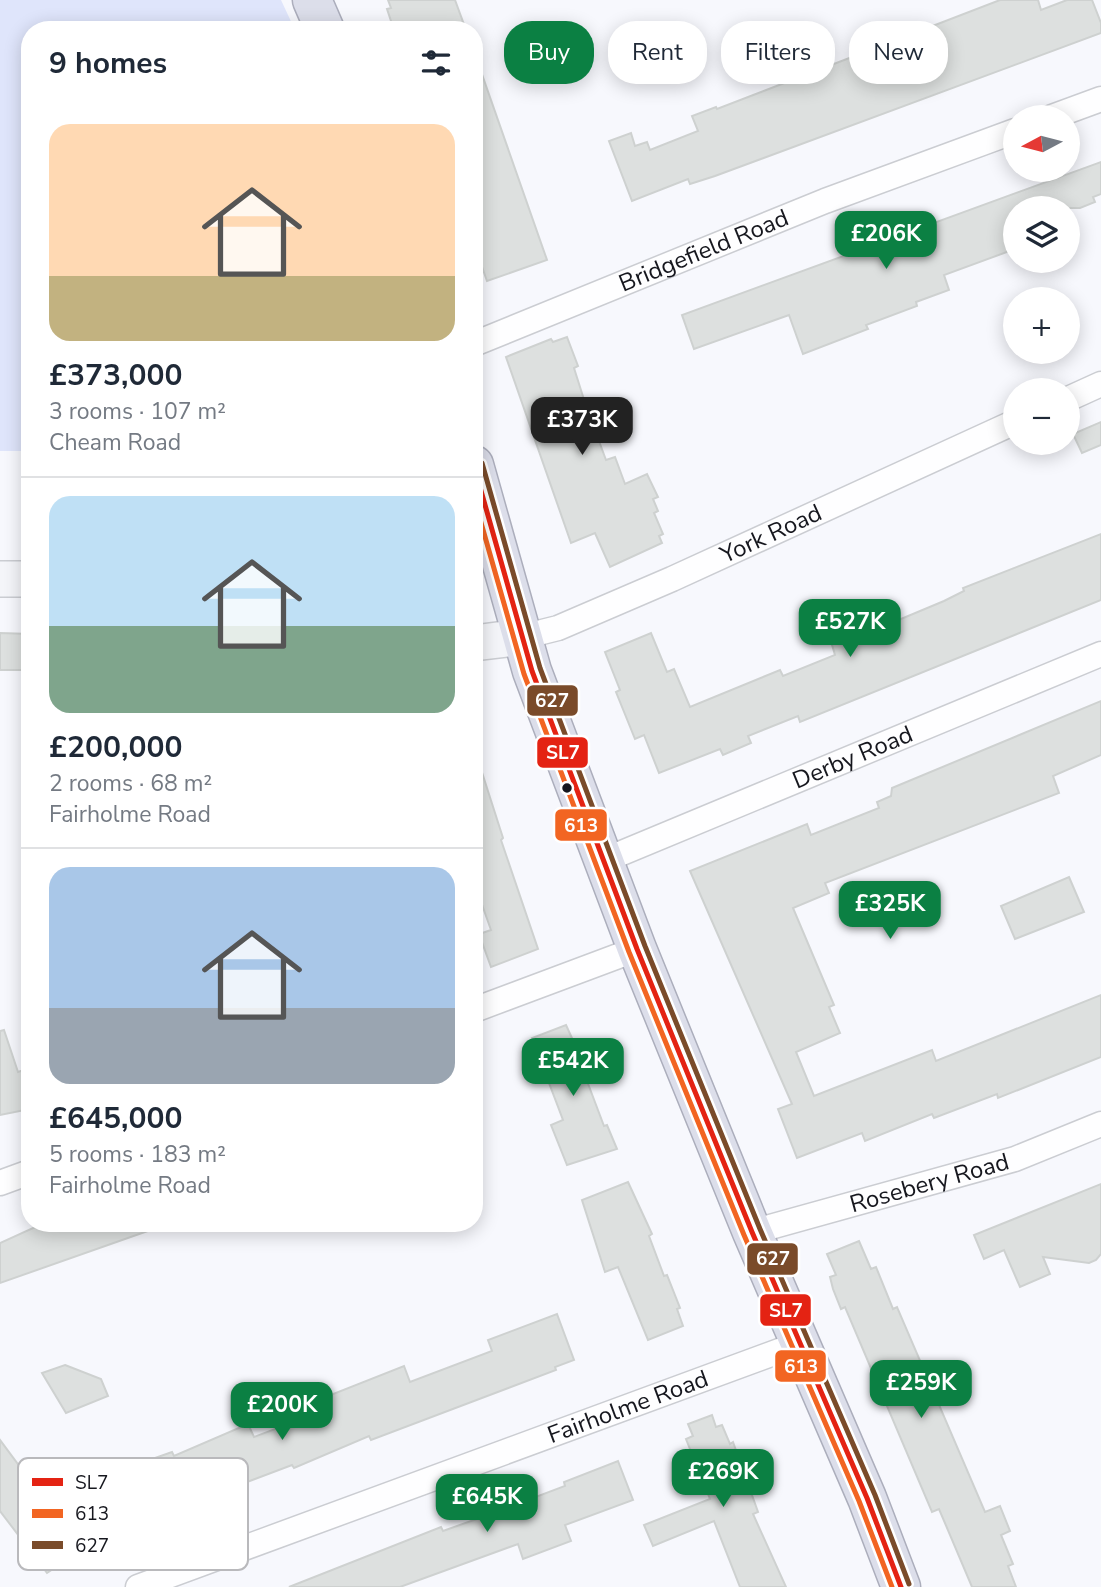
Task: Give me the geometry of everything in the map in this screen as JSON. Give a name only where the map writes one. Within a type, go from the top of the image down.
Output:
[{"type":"highway","points":[[312,0],[321,21]]},
{"type":"highway","points":[[483,497],[522,637],[637,949],[752,1232],[877,1522],[901,1587]]},
{"type":"street","points":[[1080,107],[1101,99]]},
{"type":"street","name":"Bridgefield Road","points":[[483,340],[825,201],[1003,135]]},
{"type":"street","points":[[1080,394],[1101,384]]},
{"type":"street","name":"York Road","points":[[522,637],[558,628],[672,579],[1003,427]]},
{"type":"street","points":[[0,579],[21,579]]},
{"type":"street","points":[[483,642],[522,637]]},
{"type":"street","name":"Derby Road","points":[[605,860],[1101,654]]},
{"type":"street","points":[[483,1007],[637,949]]},
{"type":"street","name":"Rosebery Road","points":[[752,1232],[1015,1159],[1101,1124]]},
{"type":"street","points":[[0,1183],[21,1175]]},
{"type":"street","name":"Fairholme Road","points":[[248,1546],[800,1343]]},
{"type":"street","name":"Fairholme Road","points":[[138,1587],[184,1570]]},
{"type":"shaded area","points":[[0,0],[281,0],[291,21],[21,21],[21,451],[0,451]]},
{"type":"building","points":[[388,0],[455,0],[463,21],[391,21],[387,9],[391,8]]},
{"type":"building","points":[[1000,0],[1038,0],[1041,10],[1067,0],[1092,0],[1101,23],[1101,33],[715,176],[690,184],[688,179],[632,201],[609,141],[631,133],[635,146],[647,142],[650,150],[698,131],[692,116],[716,107],[717,109],[782,84],[835,84],[835,64],[849,58],[849,84],[948,84],[948,21],[945,21]]},
{"type":"building","points":[[483,77],[547,260],[487,281],[483,270]]},
{"type":"building","points":[[1101,162],[1101,194],[1093,197],[1095,202],[1080,208],[1080,196],[1008,196],[1046,182],[1080,182],[1080,170]]},
{"type":"building","points":[[1003,198],[1003,253],[944,275],[949,290],[916,302],[917,306],[866,325],[868,329],[803,354],[789,315],[694,349],[682,315]]},
{"type":"building","points":[[567,337],[578,366],[574,368],[586,406],[606,460],[615,457],[625,484],[647,474],[658,497],[653,499],[658,511],[654,513],[663,534],[659,536],[662,543],[610,567],[595,533],[571,543],[506,357],[551,339],[553,342]]},
{"type":"building","points":[[1101,422],[1101,445],[1082,453],[1080,431]]},
{"type":"building","points":[[1101,534],[1101,600],[800,722],[798,716],[748,736],[751,743],[723,755],[720,749],[659,773],[644,735],[635,739],[616,692],[620,690],[605,652],[651,633],[667,672],[674,669],[690,707],[780,670],[783,676],[835,655],[830,638],[854,628],[858,637],[944,601],[964,591],[963,588]]},
{"type":"building","points":[[0,633],[21,634],[21,670],[0,670]]},
{"type":"building","points":[[1101,701],[1101,755],[1053,776],[1059,793],[825,883],[829,893],[793,908],[834,1005],[829,1007],[840,1033],[796,1052],[814,1096],[932,1050],[936,1061],[1101,995],[1101,1057],[998,1098],[997,1094],[934,1118],[932,1114],[865,1141],[862,1133],[797,1158],[778,1109],[792,1104],[690,871],[807,824],[811,835],[879,808],[877,802],[891,796],[892,788]]},
{"type":"building","points":[[483,776],[503,838],[501,840],[538,949],[491,967],[483,945],[483,933],[491,930],[483,907]]},
{"type":"building","points":[[1069,877],[1084,912],[1015,939],[1001,906]]},
{"type":"building","points":[[566,1025],[591,1080],[587,1081],[604,1126],[607,1125],[617,1149],[567,1165],[551,1125],[563,1120],[532,1038]]},
{"type":"building","points":[[4,1030],[18,1072],[21,1071],[21,1111],[0,1115],[0,1031]]},
{"type":"building","points":[[628,1182],[652,1234],[649,1236],[680,1308],[677,1309],[683,1326],[648,1340],[618,1267],[605,1272],[582,1200]]},
{"type":"building","points":[[1101,1184],[1101,1254],[1096,1260],[1089,1263],[1043,1257],[1050,1274],[1020,1287],[1004,1250],[984,1259],[974,1235]]},
{"type":"building","points":[[24,1232],[145,1232],[0,1283],[0,1243]]},
{"type":"building","points":[[859,1241],[871,1269],[876,1267],[893,1309],[897,1307],[985,1512],[1000,1506],[1010,1531],[1001,1535],[1013,1564],[1008,1566],[1016,1587],[972,1587],[939,1509],[932,1512],[845,1307],[841,1309],[833,1289],[830,1277],[836,1275],[827,1254]]},
{"type":"building","points":[[557,1314],[574,1360],[555,1367],[556,1370],[371,1440],[369,1436],[294,1468],[292,1465],[248,1482],[248,1458],[155,1458],[172,1452],[174,1456],[248,1424],[254,1437],[294,1422],[290,1411],[404,1366],[410,1382],[492,1351],[488,1340]]},
{"type":"building","points":[[65,1365],[101,1379],[108,1396],[66,1413],[42,1373]]},
{"type":"building","points":[[712,1415],[716,1427],[722,1425],[730,1444],[733,1442],[758,1512],[753,1514],[786,1587],[740,1587],[714,1521],[653,1546],[644,1525],[710,1499],[686,1439],[693,1436],[688,1424]]},
{"type":"building","points":[[0,1440],[18,1464],[18,1535],[0,1511]]},
{"type":"building","points":[[618,1461],[633,1500],[565,1525],[571,1541],[523,1559],[518,1544],[400,1587],[289,1587],[441,1527],[443,1531],[488,1515],[487,1511],[519,1499],[520,1503],[565,1486],[564,1482]]},
{"type":"transit line","name":"627","points":[[483,467],[540,668],[645,946],[760,1229],[875,1495],[909,1584]]},
{"type":"transit line","name":"SL7","points":[[483,498],[532,671],[637,949],[752,1232],[867,1498],[901,1587]]},
{"type":"transit line","name":"613","points":[[483,530],[524,674],[629,952],[744,1235],[859,1501],[892,1587]]}]
